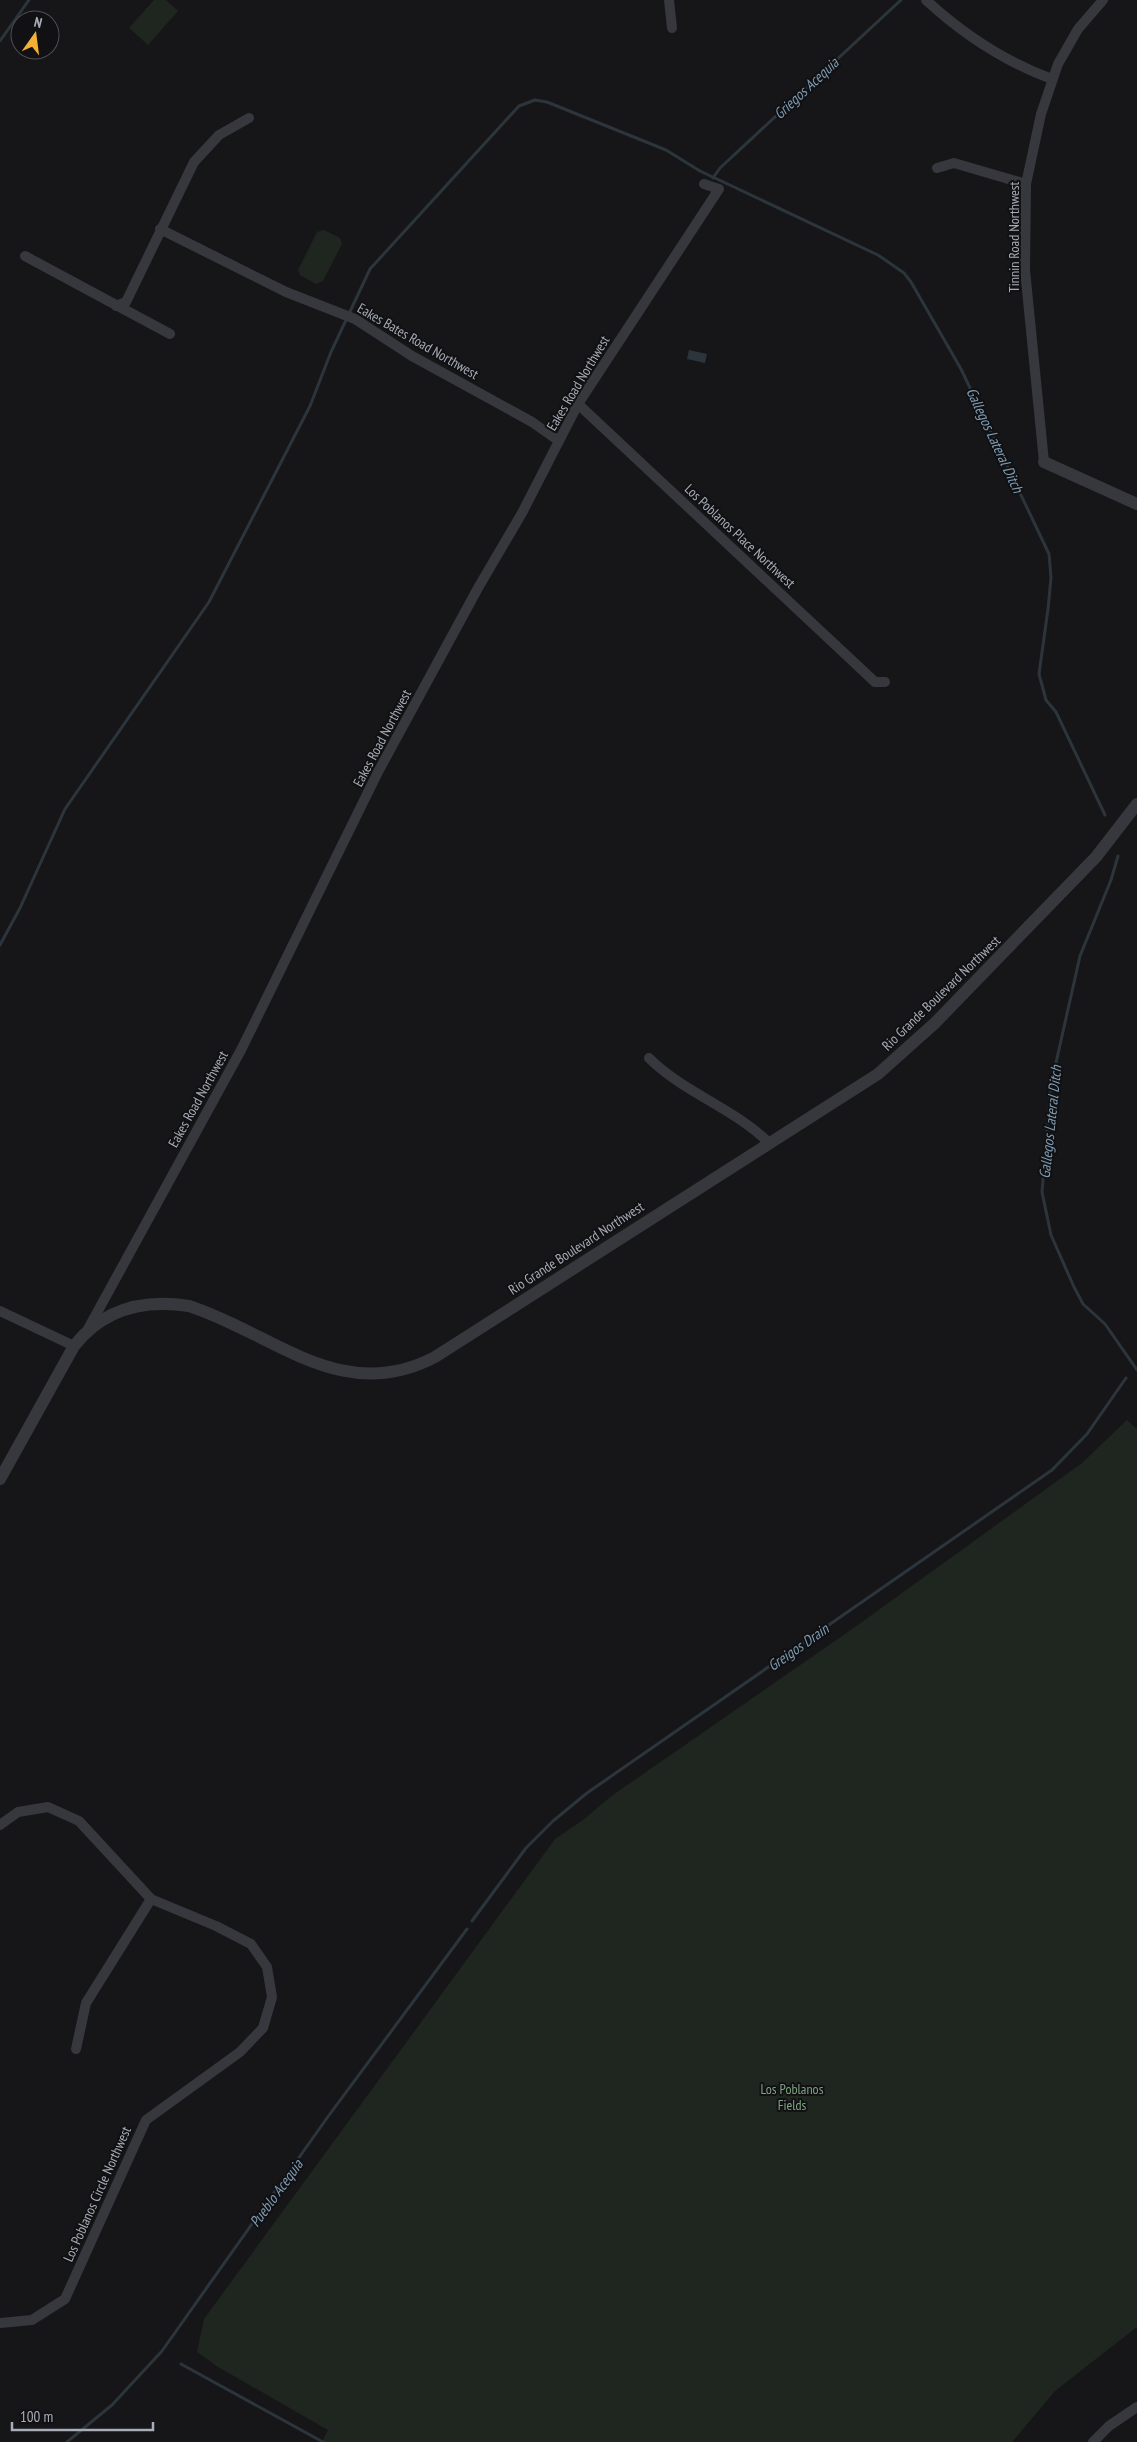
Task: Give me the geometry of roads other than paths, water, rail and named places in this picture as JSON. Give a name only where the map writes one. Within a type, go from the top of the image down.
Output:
[{"type":"street","points":[[669,0],[672,28]]},
{"type":"street","points":[[926,0],[950,22],[982,45],[1009,61],[1052,78]]},
{"type":"street","name":"Tinnin Road Northwest","points":[[1044,462],[1025,270],[1026,184],[1039,122],[1052,78],[1063,53],[1078,29],[1103,0]]},
{"type":"street","points":[[116,306],[126,302],[194,162],[219,135],[249,118]]},
{"type":"street","points":[[937,168],[954,163],[1026,184]]},
{"type":"street","name":"Eakes Road Northwest","points":[[88,1329],[241,1050],[378,772],[578,404],[719,189],[704,184]]},
{"type":"street","name":"Eakes Bates Road Northwest","points":[[160,229],[286,292],[355,319],[412,356],[532,422],[559,441]]},
{"type":"street","points":[[25,256],[170,334]]},
{"type":"street","name":"Los Poblanos Place Northwest","points":[[578,404],[875,682],[886,682]]},
{"type":"street","points":[[1044,462],[1137,504]]},
{"type":"street","name":"Rio Grande Boulevard Northwest","points":[[0,1479],[74,1346],[88,1329],[114,1313],[142,1305],[168,1303],[189,1306],[340,1372],[369,1375],[394,1373],[416,1367],[441,1353],[878,1074],[935,1023],[1096,857],[1137,804]]},
{"type":"street","points":[[649,1058],[665,1073],[752,1126],[769,1143]]},
{"type":"street","points":[[0,1310],[74,1346]]},
{"type":"street","name":"Los Poblanos Circle Northwest","points":[[0,1825],[18,1812],[48,1807],[79,1821],[151,1899],[216,1926],[251,1944],[267,1967],[272,1997],[263,2028],[240,2052],[146,2120],[65,2299],[32,2320],[0,2324]]},
{"type":"street","points":[[76,2049],[86,2003],[151,1899]]},
{"type":"street","points":[[1093,2442],[1109,2426],[1137,2407]]},
{"type":"waterway","points":[[0,41],[29,0]]},
{"type":"waterway","name":"Griegos Acequia","points":[[713,178],[720,168],[901,0]]},
{"type":"waterway","points":[[0,945],[20,908],[65,809],[209,602],[310,406],[331,352],[370,269],[519,106],[535,100],[547,102],[666,150],[700,171],[878,255],[904,273],[961,369],[1049,554],[1051,578],[1039,674],[1046,700],[1056,712],[1105,815]]},
{"type":"waterway","name":"Gallegos Lateral Ditch","points":[[1118,856],[1111,880],[1080,956],[1051,1085],[1042,1192],[1051,1235],[1083,1304],[1105,1324],[1137,1370]]},
{"type":"waterway","name":"Greigos Drain","points":[[472,1921],[526,1848],[553,1821],[587,1793],[1052,1470],[1087,1434],[1126,1378]]},
{"type":"waterway","name":"Pueblo Acequia","points":[[67,2442],[112,2405],[162,2351],[327,2118],[467,1929]]},
{"type":"waterway","points":[[181,2364],[323,2442]]},
{"type":"park label","name":"Los Poblanos Fields","points":[[792,2098]]}]
